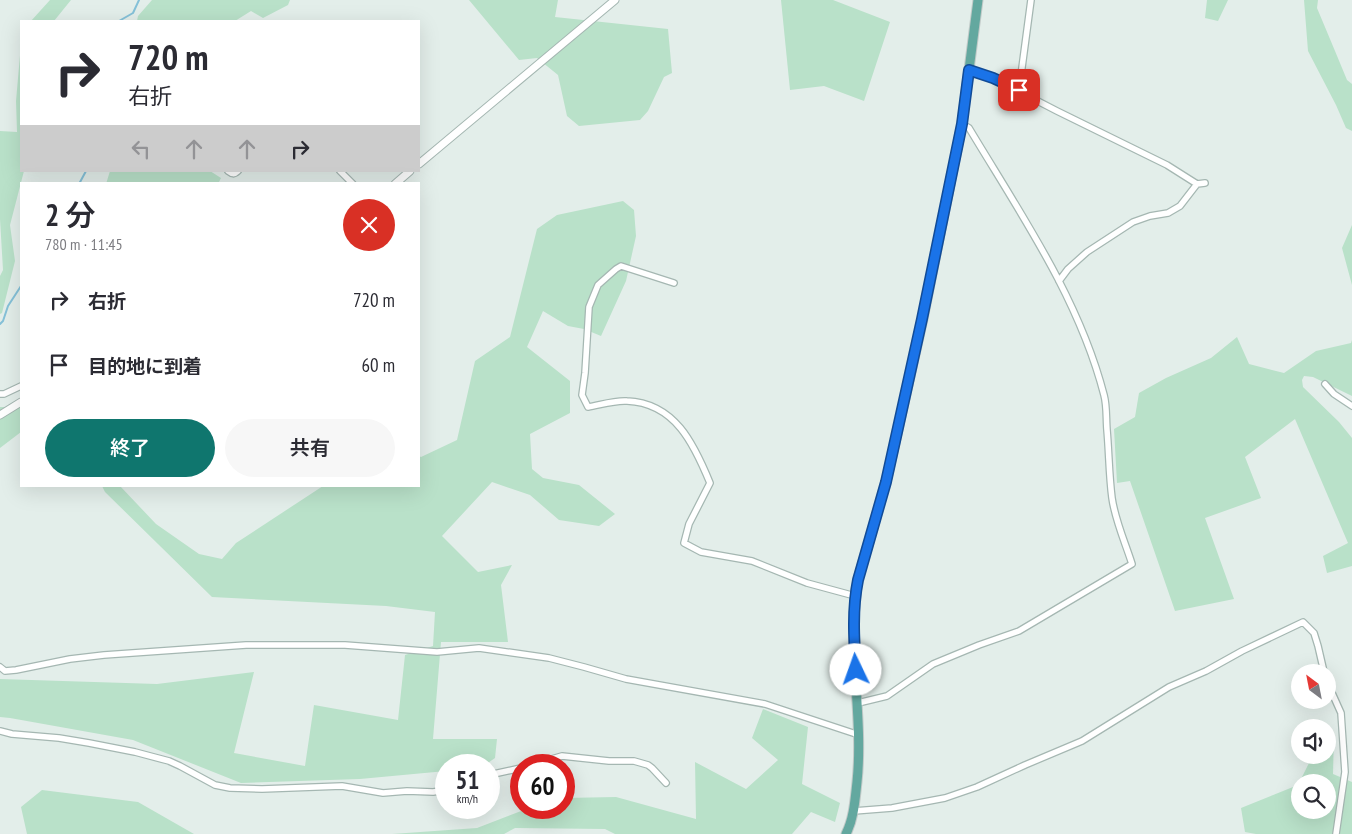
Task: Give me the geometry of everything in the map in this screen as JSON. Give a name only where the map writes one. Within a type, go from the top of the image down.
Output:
[{"type":"main road","points":[[846,834],[854,811],[859,758],[853,621],[855,596],[886,482],[922,319],[962,124],[978,0]]},
{"type":"street","points":[[420,163],[615,0]]},
{"type":"street","points":[[1019,90],[1031,0]]},
{"type":"street","points":[[969,70],[1019,90],[1057,111],[1167,165],[1197,184],[1206,183]]},
{"type":"street","points":[[858,703],[887,696],[933,664],[979,644],[1019,631],[1132,564],[1112,500],[1105,398],[1098,371],[1086,339],[1058,281],[1023,217],[969,128],[962,124]]},
{"type":"street","points":[[341,172],[350,182]]},
{"type":"street","points":[[397,182],[409,172]]},
{"type":"street","points":[[1058,281],[1086,252],[1133,222],[1150,216],[1168,213],[1180,206],[1197,184]]},
{"type":"street","points":[[674,282],[621,266],[598,285],[589,307],[582,395],[588,407],[625,400],[649,404],[670,417],[680,426],[696,450],[710,483],[689,524],[684,543],[701,552],[752,561],[807,583],[855,596]]},
{"type":"street","points":[[1325,384],[1334,394],[1352,406]]},
{"type":"street","points":[[0,394],[20,386]]},
{"type":"street","points":[[0,415],[20,403]]},
{"type":"street","points":[[854,811],[892,808],[945,798],[977,787],[1082,741],[1169,687],[1206,671],[1302,622],[1314,633],[1322,664]]},
{"type":"street","points":[[0,667],[5,671],[104,654],[246,645],[345,645],[437,652],[479,648],[549,658],[626,679],[765,704],[859,734]]},
{"type":"street","points":[[1336,702],[1341,713],[1345,772],[1336,834]]},
{"type":"street","points":[[0,731],[12,734],[59,738],[135,752],[169,761],[215,785],[230,788],[262,789],[342,786],[383,793],[435,792]]},
{"type":"street","points":[[575,757],[609,761],[634,761],[648,765],[666,783]]},
{"type":"street","points":[[1345,772],[1352,773]]},
{"type":"green space","points":[[50,0],[71,0],[55,20],[32,20]]},
{"type":"green space","points":[[152,0],[290,0],[288,5],[263,18],[251,11],[237,20],[137,20],[138,16]]},
{"type":"green space","points":[[469,0],[558,0],[555,17],[668,29],[672,73],[664,77],[648,111],[640,120],[579,126],[567,116],[558,75],[537,58],[519,60]]},
{"type":"green space","points":[[781,0],[833,0],[890,22],[864,101],[824,86],[790,90]]},
{"type":"green space","points":[[1207,0],[1228,0],[1218,21],[1205,18]]},
{"type":"green space","points":[[1304,0],[1318,0],[1317,8],[1347,80],[1352,84],[1352,131],[1346,128],[1308,51]]},
{"type":"green space","points":[[20,55],[20,172],[24,172],[10,225],[15,261],[2,313],[0,314],[0,276],[3,270],[0,219],[0,131],[17,132],[16,101]]},
{"type":"green space","points":[[110,172],[212,172],[221,178],[219,182],[107,182]]},
{"type":"green space","points":[[623,201],[634,210],[636,236],[626,281],[601,336],[584,329],[568,326],[543,311],[527,347],[570,381],[570,413],[530,434],[532,469],[543,478],[579,485],[615,514],[599,526],[559,520],[530,495],[492,482],[442,536],[478,572],[512,565],[501,585],[508,642],[441,642],[433,739],[497,739],[495,754],[435,754],[435,772],[360,779],[241,783],[133,740],[0,717],[0,679],[157,684],[254,672],[234,753],[305,766],[314,705],[398,720],[405,655],[433,646],[435,612],[386,606],[212,597],[105,492],[102,487],[121,487],[156,524],[199,554],[222,559],[236,543],[321,487],[420,487],[420,456],[457,440],[475,361],[510,337],[537,229],[557,215]]},
{"type":"green space","points":[[1352,225],[1352,285],[1342,248]]},
{"type":"green space","points":[[1237,337],[1249,364],[1284,373],[1316,351],[1351,343],[1352,340],[1352,396],[1313,377],[1304,376],[1302,380],[1303,387],[1339,422],[1352,438],[1352,566],[1327,573],[1323,556],[1348,543],[1295,419],[1245,457],[1261,498],[1205,518],[1234,599],[1175,611],[1130,481],[1117,483],[1114,429],[1135,417],[1139,393],[1166,378],[1211,358]]},
{"type":"green space","points":[[0,407],[20,407],[20,433],[0,448]]},
{"type":"green space","points":[[763,709],[808,727],[802,784],[840,803],[835,822],[811,812],[792,834],[615,834],[605,829],[515,828],[504,834],[392,834],[477,828],[510,815],[510,819],[575,819],[575,798],[616,797],[696,819],[695,762],[746,789],[778,760],[752,738]]},
{"type":"green space","points":[[1308,764],[1333,764],[1333,774],[1304,774]]},
{"type":"green space","points":[[1336,775],[1352,782],[1352,834],[1256,834],[1245,832],[1241,808],[1291,788],[1291,819],[1336,819]]},
{"type":"green space","points":[[42,790],[138,802],[194,834],[27,834],[21,807]]},
{"type":"waterway","points":[[121,20],[133,13],[139,0]]},
{"type":"waterway","points":[[80,182],[85,172]]},
{"type":"waterway","points":[[0,324],[3,321],[8,306],[20,288]]},
{"type":"route","points":[[856,670],[853,621],[858,580],[886,482],[922,319],[962,124],[969,70],[1019,90]]}]
